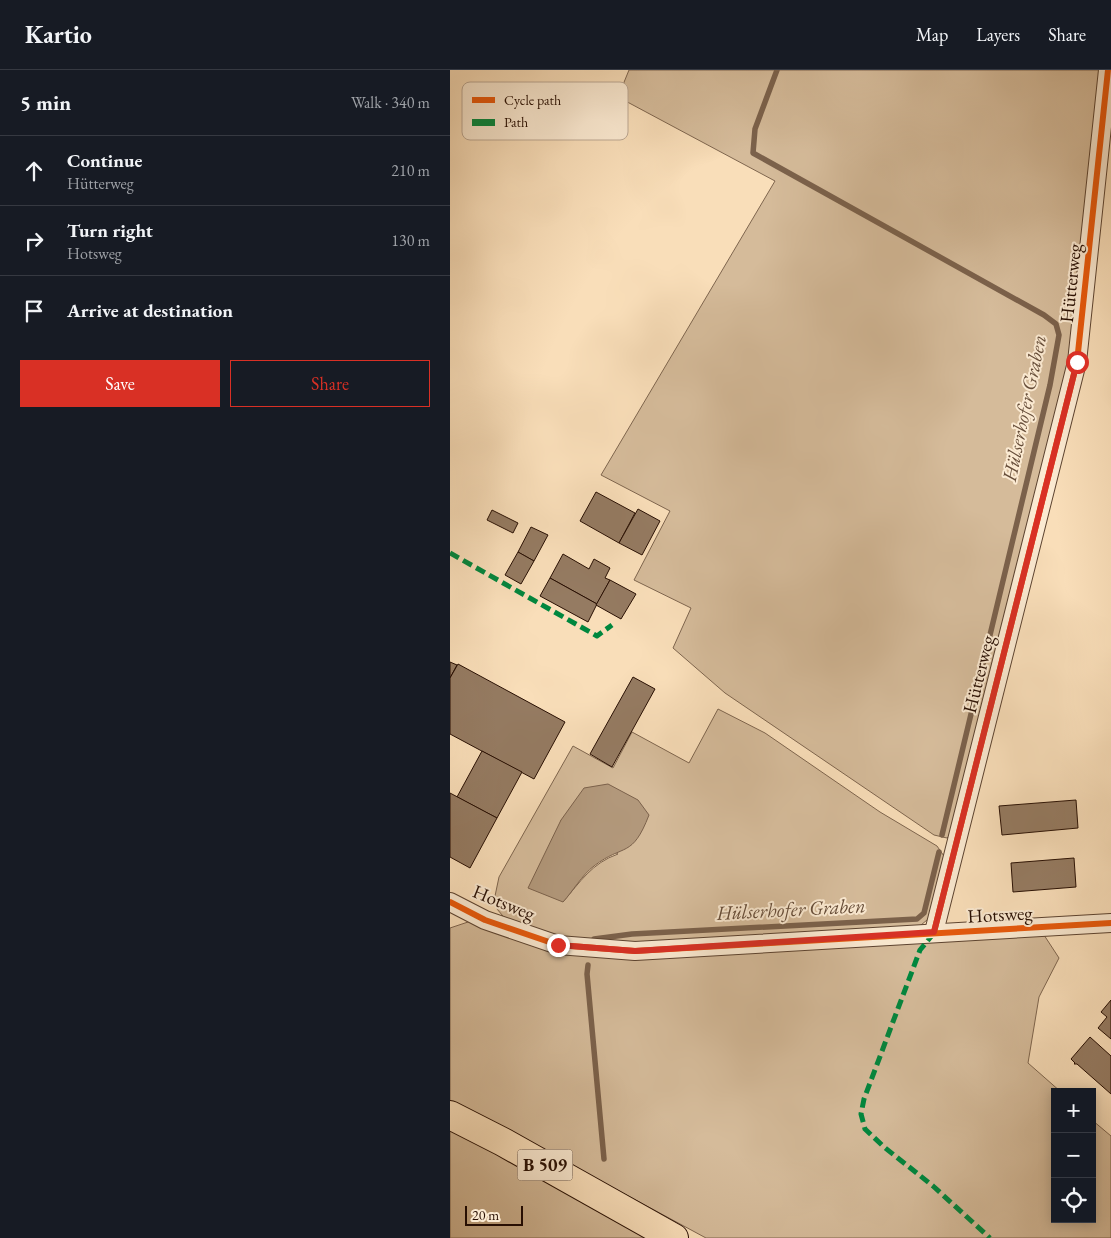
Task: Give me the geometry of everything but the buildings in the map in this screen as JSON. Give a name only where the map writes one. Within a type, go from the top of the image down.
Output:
[{"type":"main road","name":"B 509","points":[[450,1115],[503,1142],[674,1238]]},
{"type":"street","name":"Hütterweg","points":[[934,932],[1077,362],[1108,70]]},
{"type":"street","name":"Hotsweg","points":[[450,902],[485,920],[558,945],[635,951],[1111,923]]},
{"type":"shaded area","points":[[629,70],[1100,70],[1072,346],[952,834],[947,838],[934,835],[725,693],[673,648],[691,608],[634,580],[670,511],[601,475],[775,181],[628,102],[628,82],[624,82]]},
{"type":"shaded area","points":[[718,709],[765,733],[880,812],[937,846],[946,859],[933,915],[915,930],[643,945],[547,936],[508,922],[497,909],[495,896],[499,877],[573,746],[613,768],[632,732],[689,763]],"holes":[[[561,820],[618,854],[601,862],[594,868],[581,880],[563,902]]]},
{"type":"shaded area","points":[[608,784],[638,800],[649,815],[637,838],[626,848],[594,866],[563,902],[528,888],[561,820],[584,788]]},
{"type":"shaded area","points":[[471,921],[552,950],[1044,935],[1059,958],[1039,997],[1028,1063],[1056,1088],[1051,1088],[1051,1223],[1096,1223],[1096,1123],[1111,1136],[1111,1238],[706,1238],[504,1129],[450,1103],[450,928]]},
{"type":"shaded area","points":[[450,1129],[539,1173],[647,1238],[450,1238]]},
{"type":"waterway","name":"Hülserhofer Graben","points":[[777,70],[755,129],[753,153],[1044,315],[1056,324],[1059,335],[1050,385],[942,835]]},
{"type":"waterway","name":"Hülserhofer Graben","points":[[594,939],[632,934],[917,919],[924,913],[939,852]]},
{"type":"waterway","name":"Hülserhofer Graben","points":[[588,965],[587,974],[604,1159]]},
{"type":"marked path","points":[[450,553],[597,636],[612,625]]},
{"type":"marked path","points":[[934,933],[920,950],[864,1099],[861,1114],[865,1129],[884,1147],[933,1186],[990,1238]]},
{"type":"cycle path","points":[[934,932],[1077,362],[1108,70]]},
{"type":"cycle path","points":[[450,902],[485,920],[558,945],[635,951],[1111,923]]},
{"type":"route","points":[[558,945],[635,951],[934,932],[1077,362]]}]
